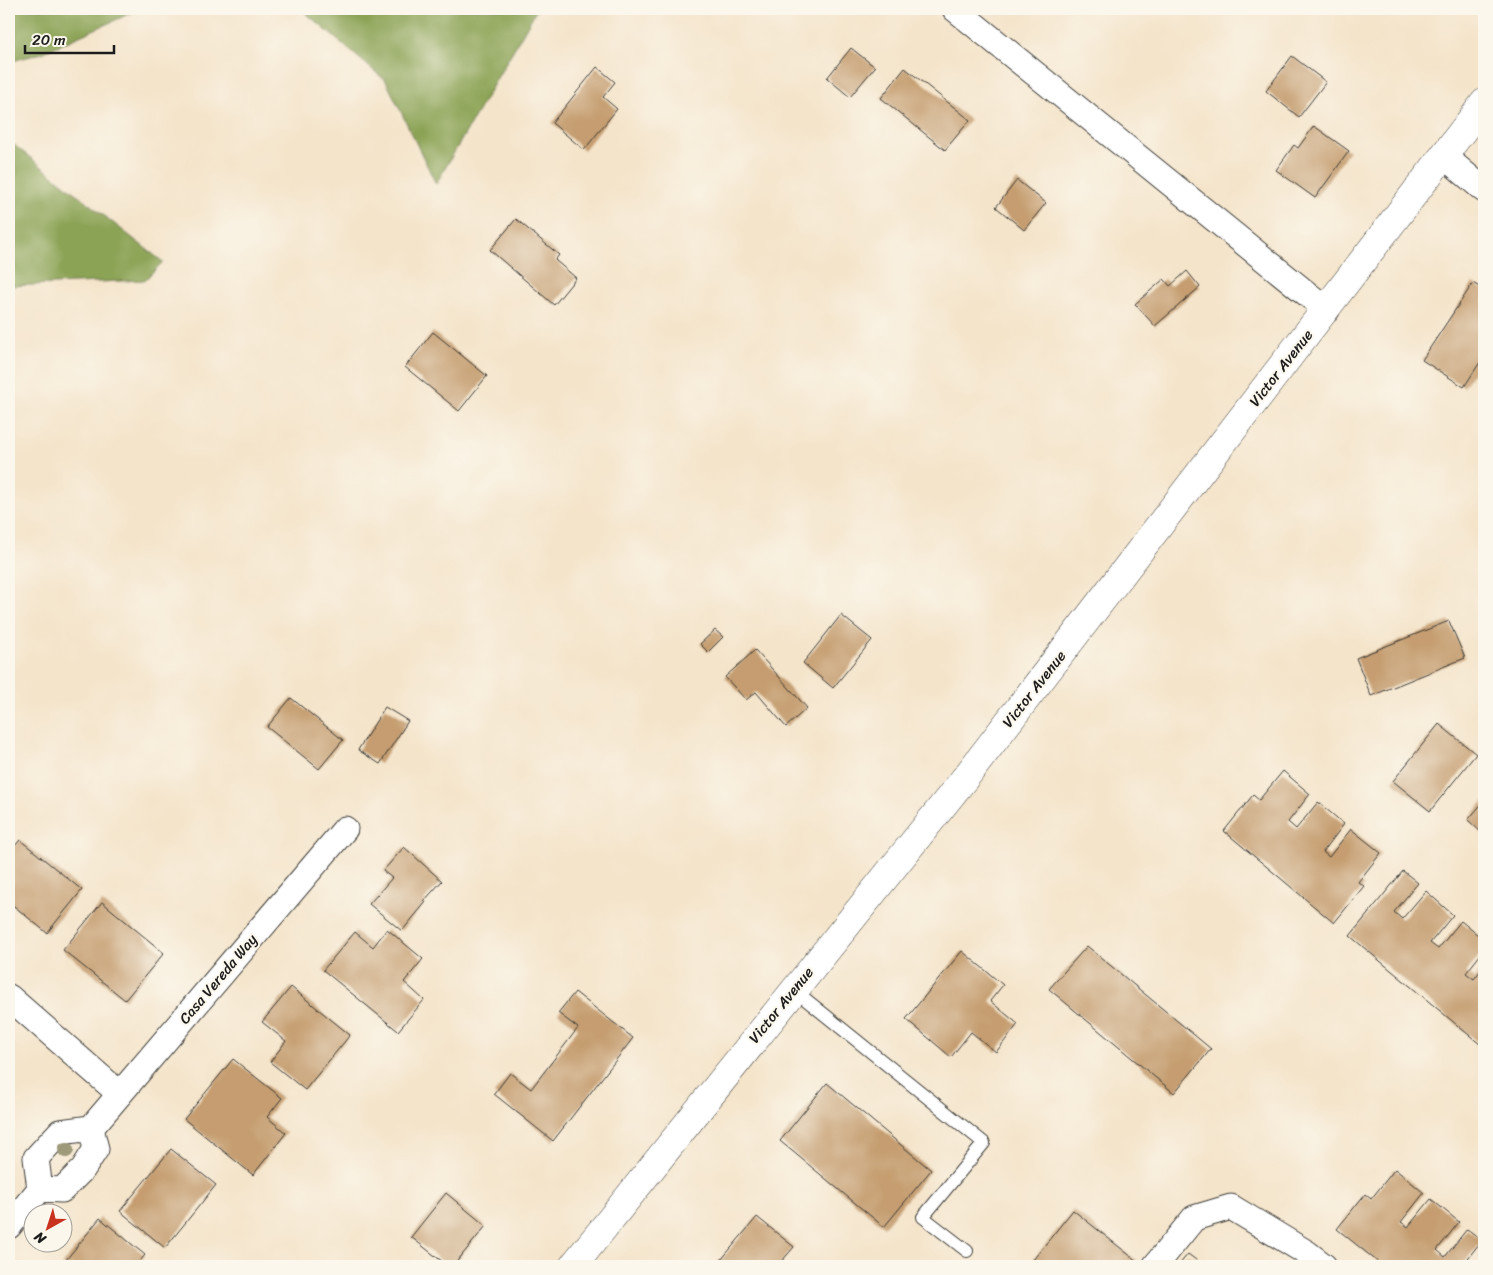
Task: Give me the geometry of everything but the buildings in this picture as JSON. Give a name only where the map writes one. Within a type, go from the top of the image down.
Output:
[{"type":"main road","name":"Victor Avenue","points":[[573,1266],[969,773],[1484,103]]},
{"type":"street","points":[[955,9],[1326,310]]},
{"type":"street","points":[[1444,156],[1484,190]]},
{"type":"street","name":"Casa Vereda Way","points":[[91,1128],[345,829]]},
{"type":"street","points":[[9,997],[120,1094]]},
{"type":"street","points":[[9,1226],[40,1189],[36,1158],[60,1132],[91,1128],[96,1149],[83,1169],[62,1190],[40,1189]]},
{"type":"street","points":[[1155,1266],[1194,1218],[1231,1207],[1307,1253],[1324,1266]]},
{"type":"lane","points":[[794,990],[984,1143],[923,1217],[967,1252]]},
{"type":"green space","points":[[9,9],[140,9],[42,53],[9,62]]},
{"type":"green space","points":[[301,9],[537,9],[436,184],[386,81]]},
{"type":"green space","points":[[9,141],[163,262],[145,280],[9,286]]}]
